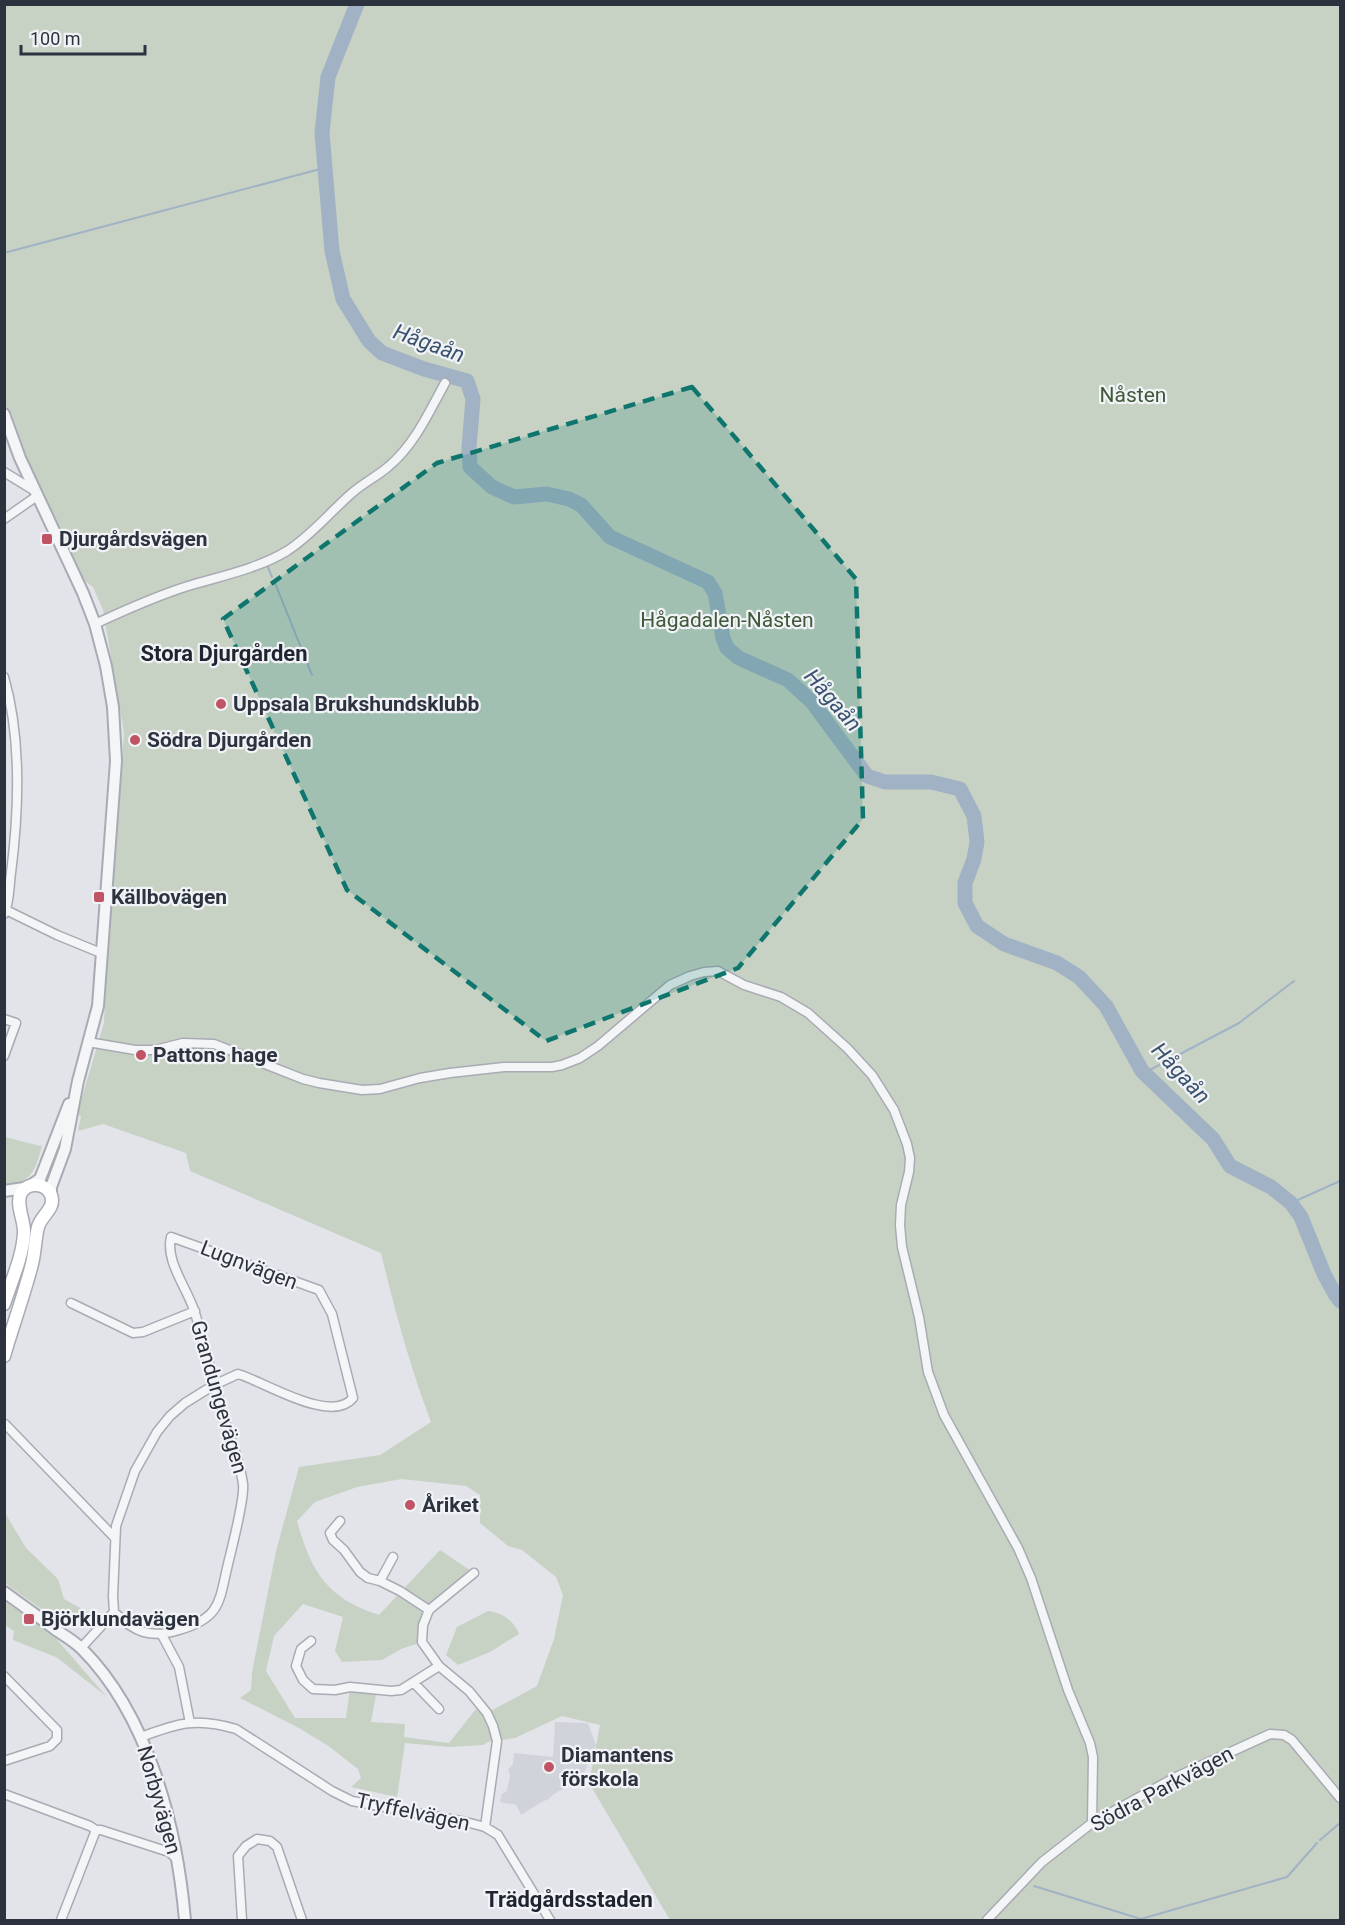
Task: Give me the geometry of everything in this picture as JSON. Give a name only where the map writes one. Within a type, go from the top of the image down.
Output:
[{"type":"main road","points":[[4,1304],[23,1241],[24,1225],[19,1200],[28,1187],[44,1187],[51,1196],[52,1204],[39,1223],[33,1262],[4,1356]]},
{"type":"main road","points":[[21,1211],[37,1218],[46,1214]]},
{"type":"street","points":[[95,624],[144,602],[251,567],[287,551],[310,534],[354,492],[404,452],[446,383]]},
{"type":"street","points":[[4,414],[20,458],[83,593],[95,624],[106,666],[116,761],[98,1006],[78,1081],[65,1149],[51,1187],[51,1196]]},
{"type":"street","points":[[4,472],[36,494]]},
{"type":"street","points":[[4,519],[36,494]]},
{"type":"street","points":[[4,677],[9,692],[16,743],[15,845],[5,911],[101,953]]},
{"type":"street","points":[[4,745],[16,743]]},
{"type":"street","points":[[88,1042],[145,1050],[155,1050],[183,1043],[214,1044],[303,1079],[362,1090],[380,1089],[420,1078],[450,1073],[504,1067],[562,1065],[580,1058],[598,1046],[670,985],[704,972],[718,971],[744,985],[781,997],[808,1013],[847,1048],[872,1075],[894,1110],[906,1144],[910,1158],[901,1205],[902,1247],[919,1317],[928,1372],[944,1415],[1018,1548],[1032,1578],[1068,1690],[1090,1743],[1093,1757],[1092,1823]]},
{"type":"street","points":[[4,1019],[15,1023],[4,1056]]},
{"type":"street","points":[[4,1191],[28,1187],[40,1179],[78,1081]]},
{"type":"street","points":[[4,1196],[14,1201],[21,1211]]},
{"type":"street","name":"Lugnvägen","points":[[171,1237],[319,1290],[332,1314],[351,1382],[353,1398],[349,1402],[334,1406],[305,1403],[255,1379],[238,1374],[214,1385]]},
{"type":"street","name":"Grandungevägen","points":[[162,1635],[189,1627],[213,1613],[219,1600],[244,1485],[195,1311],[168,1248],[171,1237]]},
{"type":"street","points":[[71,1303],[133,1333],[143,1332],[195,1311]]},
{"type":"street","points":[[81,1648],[114,1612],[115,1538],[119,1515],[130,1480],[170,1416],[185,1403],[214,1385]]},
{"type":"street","points":[[5,1424],[115,1538]]},
{"type":"street","points":[[340,1521],[330,1533],[333,1540],[345,1550],[360,1572],[368,1578],[400,1591],[429,1610]]},
{"type":"street","points":[[380,1581],[393,1557]]},
{"type":"street","points":[[474,1573],[429,1610],[423,1625],[422,1642],[439,1666],[470,1691],[487,1713],[497,1740],[485,1827]]},
{"type":"street","name":"Norbyvägen","points":[[4,1592],[81,1648],[113,1687],[141,1737],[163,1799],[177,1859],[185,1920]]},
{"type":"street","points":[[114,1612],[128,1626],[162,1635],[179,1667],[190,1723]]},
{"type":"street","points":[[311,1641],[302,1649],[296,1665],[303,1680],[313,1689],[335,1690],[350,1687],[401,1690],[439,1666]]},
{"type":"street","points":[[4,1676],[57,1730],[57,1738],[50,1746],[4,1761]]},
{"type":"street","points":[[414,1683],[439,1709]]},
{"type":"street","name":"Tryffelvägen","points":[[141,1737],[190,1723],[208,1721],[236,1728],[332,1791],[356,1802],[450,1818],[485,1827],[498,1835],[550,1920]]},
{"type":"street","name":"Södra Parkvägen","points":[[987,1920],[1042,1862],[1092,1823],[1174,1778],[1275,1733],[1292,1740],[1341,1798]]},
{"type":"street","points":[[4,1794],[96,1830],[169,1852],[177,1859]]},
{"type":"street","points":[[61,1920],[96,1830]]},
{"type":"street","points":[[242,1920],[238,1856],[256,1839],[270,1841],[277,1847],[302,1920]]},
{"type":"highlighted area","points":[[692,387],[856,579],[863,819],[738,968],[546,1041],[347,890],[223,619],[437,463]]},
{"type":"shaded area","name":"Diamantens förskola","points":[[555,1722],[588,1723],[596,1745],[582,1778],[521,1815],[516,1805],[500,1802],[502,1794],[507,1791],[510,1775],[508,1770],[513,1764],[514,1753],[553,1757]]},
{"type":"green space","name":"Hågadalen-Nåsten","points":[[4,5],[1340,5],[1340,1920],[670,1920],[589,1783],[600,1725],[562,1716],[515,1738],[488,1742],[483,1745],[450,1747],[405,1743],[397,1797],[351,1787],[361,1778],[358,1769],[327,1745],[240,1698],[251,1690],[252,1672],[276,1551],[299,1467],[380,1455],[431,1422],[403,1339],[381,1253],[190,1171],[186,1153],[103,1124],[78,1131],[81,1116],[77,1114],[104,1023],[106,965],[124,733],[103,610],[93,587],[85,581],[34,477],[11,412],[5,413]],"holes":[[[402,1479],[466,1486],[480,1495],[480,1523],[508,1546],[522,1550],[556,1577],[563,1595],[554,1639],[537,1686],[487,1713],[480,1704],[449,1743],[404,1737],[405,1724],[371,1722],[377,1689],[350,1687],[346,1718],[295,1718],[266,1671],[274,1636],[303,1604],[343,1617],[335,1651],[342,1662],[382,1660],[401,1649],[422,1642],[429,1610],[474,1573],[440,1550],[379,1615],[346,1600],[323,1580],[308,1554],[297,1521],[315,1502],[357,1487]]]},
{"type":"green space","points":[[5,1137],[42,1145],[35,1168],[27,1178],[5,1185]]},
{"type":"green space","points":[[5,1513],[26,1548],[58,1579],[64,1599],[93,1615],[87,1625],[73,1620],[68,1628],[5,1583]]},
{"type":"green space","points":[[4,1601],[52,1634],[106,1696],[56,1657],[13,1640],[14,1631],[5,1625]]},
{"type":"green space","points":[[488,1611],[507,1618],[519,1634],[490,1652],[458,1665],[446,1655],[457,1627]]},
{"type":"waterway","name":"Hågaån","points":[[357,4],[328,77],[322,133],[332,251],[343,299],[369,341],[382,353],[424,369],[467,381],[473,399],[469,447],[470,467],[492,487],[514,497],[547,494],[569,499],[581,505],[610,537],[708,582],[715,593],[727,648],[739,658],[788,680],[812,702],[867,776],[885,782],[931,782],[960,789],[974,816],[977,842],[974,859],[965,883],[965,903],[977,926],[1004,944],[1057,963],[1079,977],[1106,1006],[1142,1071],[1213,1139],[1230,1166],[1271,1187],[1291,1203],[1301,1217],[1324,1274],[1340,1301]]},
{"type":"waterway","points":[[4,253],[324,168]]},
{"type":"waterway","points":[[267,565],[272,577]]},
{"type":"waterway","points":[[275,583],[312,675]]},
{"type":"waterway","points":[[1144,1073],[1239,1023],[1294,981]]},
{"type":"waterway","points":[[1291,1203],[1340,1181]]},
{"type":"waterway","points":[[1320,1840],[1340,1823]]},
{"type":"waterway","points":[[1034,1886],[1141,1919],[1287,1877],[1317,1843]]},
{"type":"place","name":"Djurgårdsvägen","points":[[47,539]]},
{"type":"place","name":"Uppsala Brukshundsklubb","points":[[221,704]]},
{"type":"place","name":"Södra Djurgården","points":[[135,740]]},
{"type":"place","name":"Källbovägen","points":[[99,897]]},
{"type":"place","name":"Pattons hage","points":[[141,1055]]},
{"type":"place","name":"Åriket","points":[[410,1505]]},
{"type":"place","name":"Björklundavägen","points":[[29,1619]]},
{"type":"place","name":"Diamantens förskola","points":[[549,1767]]},
{"type":"district","name":"Stora Djurgården","points":[[224,653]]},
{"type":"district","name":"Trädgårdsstaden","points":[[569,1899]]},
{"type":"park label","name":"Nåsten","points":[[1133,395]]}]
